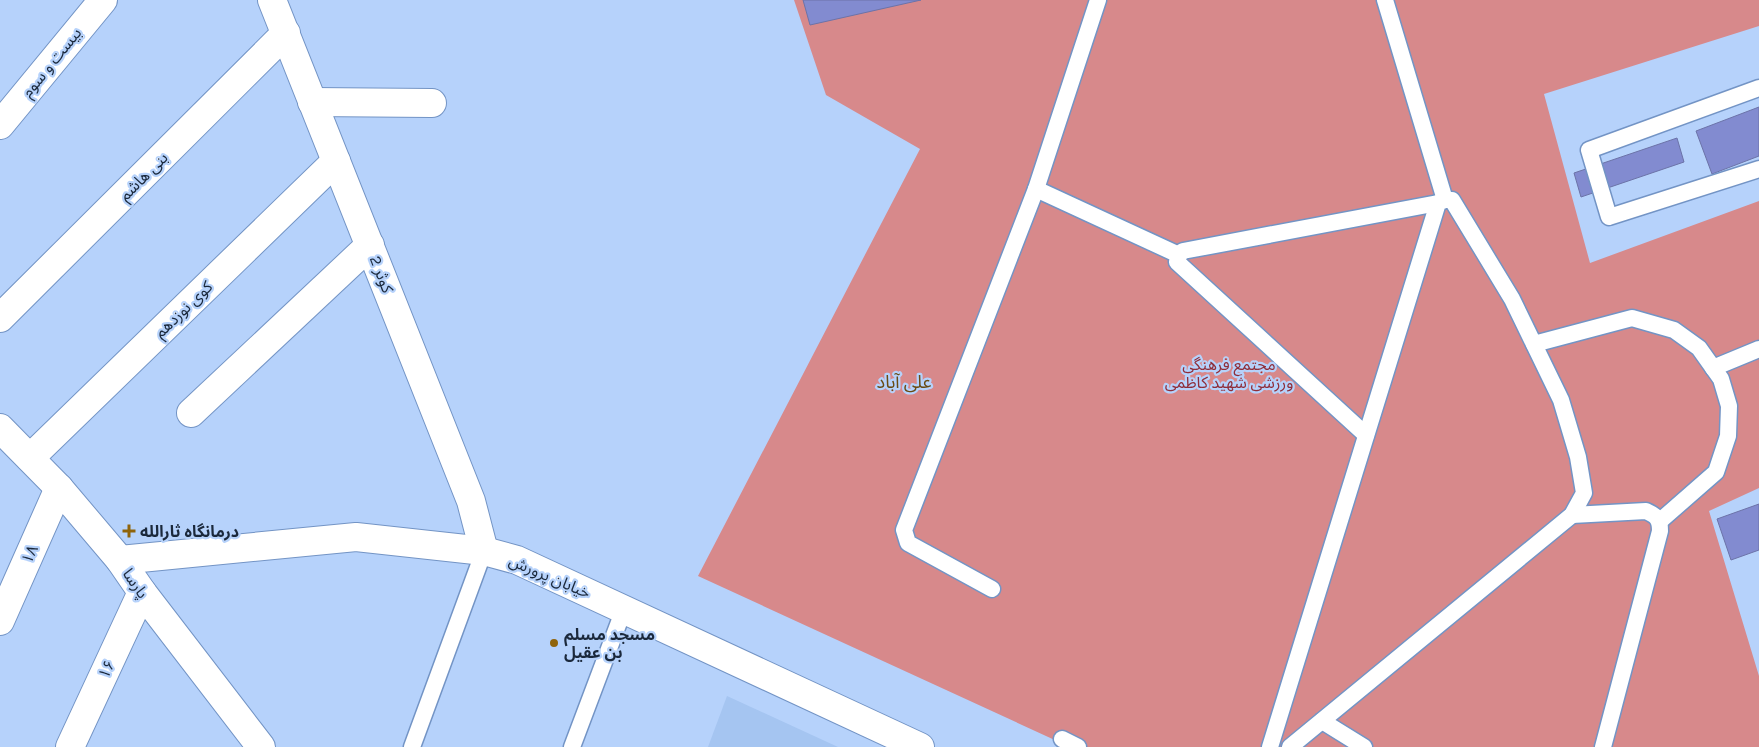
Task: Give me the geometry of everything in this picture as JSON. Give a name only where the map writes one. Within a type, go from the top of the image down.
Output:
[{"type":"street","name":"بیست و سوم","points":[[0,125],[103,0]]},
{"type":"street","name":"کوثر 2","points":[[272,0],[471,501],[484,551]]},
{"type":"street","name":"بنی هاشم","points":[[0,318],[286,33]]},
{"type":"street","points":[[312,102],[432,104]]},
{"type":"street","name":"کوی نوزدهم","points":[[30,458],[336,161]]},
{"type":"street","points":[[192,413],[370,245]]},
{"type":"street","name":"پارسا","points":[[0,428],[59,488],[120,560],[142,592],[261,747]]},
{"type":"street","name":"۱۸","points":[[0,621],[59,488]]},
{"type":"street","name":"خیابان پرورش","points":[[120,560],[356,537],[484,551],[518,560],[920,747]]},
{"type":"street","name":"۱۶","points":[[70,747],[142,592]]},
{"type":"lane","points":[[992,589],[908,543],[904,530],[1036,189],[1098,0]]},
{"type":"lane","points":[[1270,747],[1366,435],[1442,201],[1385,0]]},
{"type":"lane","points":[[1759,88],[1589,150],[1609,217],[1759,169]]},
{"type":"lane","points":[[1036,189],[1178,255]]},
{"type":"lane","points":[[1290,747],[1572,516],[1584,493],[1578,457],[1561,400],[1512,299],[1452,200],[1183,251],[1178,255],[1177,262],[1366,435]]},
{"type":"lane","points":[[1534,344],[1632,318],[1674,330],[1699,348],[1721,379],[1729,406],[1728,436],[1716,472],[1660,521]]},
{"type":"lane","points":[[1713,368],[1759,349]]},
{"type":"lane","points":[[1572,516],[1646,511],[1656,515],[1660,521],[1660,530],[1603,747]]},
{"type":"lane","points":[[412,747],[484,551]]},
{"type":"lane","points":[[572,747],[624,609]]},
{"type":"lane","points":[[1322,721],[1364,747]]},
{"type":"lane","points":[[1062,739],[1078,747]]},
{"type":"shaded area","points":[[727,696],[838,747],[708,747]]},
{"type":"green space","name":"مجتمع فرهنگی ورزشی شهید کاظمی","points":[[794,0],[1759,0],[1759,26],[1544,94],[1590,263],[1759,201],[1759,488],[1709,511],[1759,676],[1759,747],[1070,747],[698,576],[920,149],[826,95]]},
{"type":"building","points":[[803,0],[921,0],[810,25]]},
{"type":"building","points":[[1759,107],[1759,156],[1712,174],[1696,131]]},
{"type":"building","points":[[1677,138],[1684,162],[1581,197],[1574,173]]},
{"type":"building","points":[[1759,504],[1759,550],[1731,560],[1717,519]]},
{"type":"place","name":"درمانگاه ثارالله","points":[[129,531]]},
{"type":"place","name":"مسجد مسلم بن عقیل","points":[[554,643]]},
{"type":"district","name":"علی آباد","points":[[904,382]]}]
